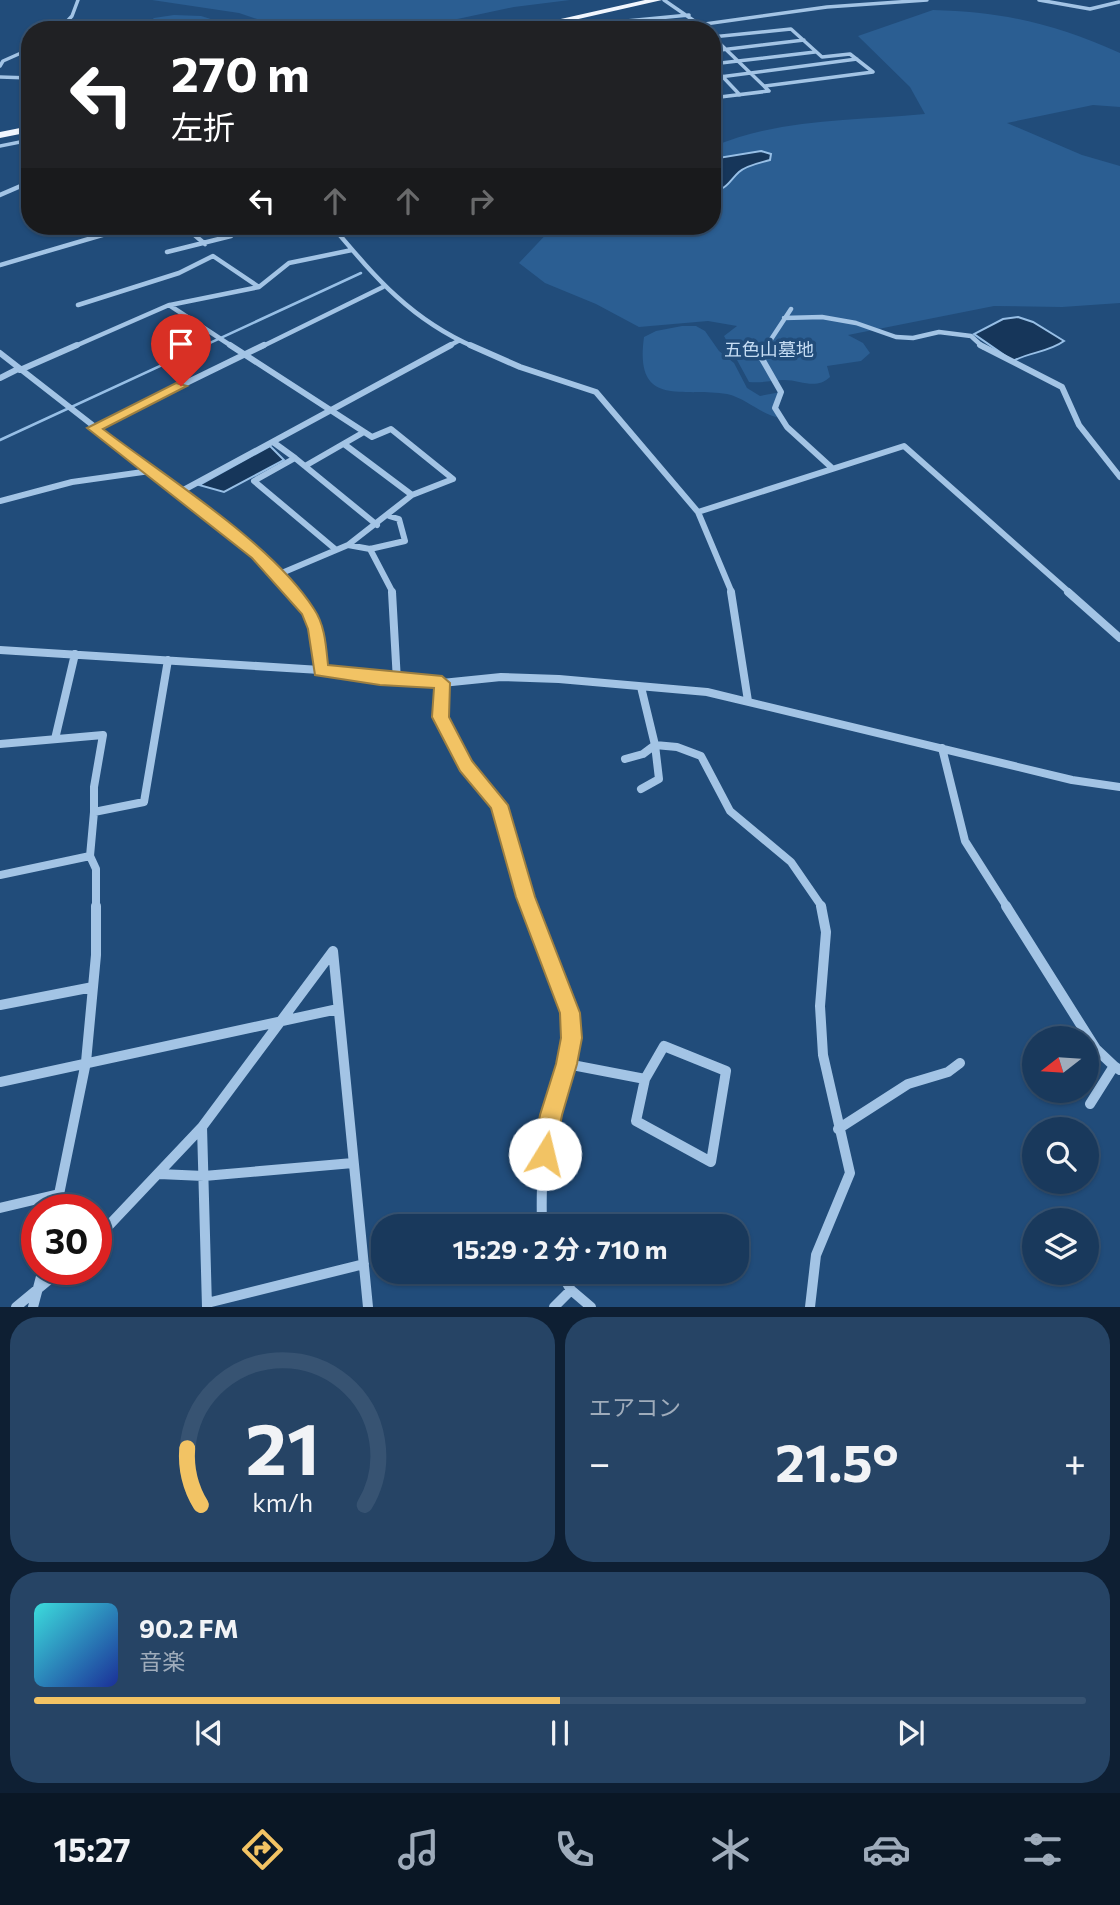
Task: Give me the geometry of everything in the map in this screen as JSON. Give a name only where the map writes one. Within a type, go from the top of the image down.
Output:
[{"type":"highway","points":[[545,21],[643,0]]},
{"type":"highway","points":[[558,21],[657,0]]},
{"type":"highway","points":[[0,137],[21,133]]},
{"type":"street","points":[[67,21],[78,0]]},
{"type":"street","points":[[664,0],[696,21]]},
{"type":"street","points":[[721,23],[844,3],[927,0]]},
{"type":"street","points":[[1039,0],[1090,9],[1118,2]]},
{"type":"street","points":[[641,21],[689,15]]},
{"type":"street","points":[[721,36],[791,29],[822,57],[850,54],[873,72],[765,86]]},
{"type":"street","points":[[721,50],[804,40]]},
{"type":"street","points":[[721,45],[769,91],[721,97]]},
{"type":"street","points":[[721,63],[815,52]]},
{"type":"street","points":[[0,66],[2,61],[21,53]]},
{"type":"street","points":[[722,76],[857,59]]},
{"type":"street","points":[[722,76],[740,94]]},
{"type":"street","points":[[0,77],[21,78]]},
{"type":"street","points":[[0,146],[21,142]]},
{"type":"street","points":[[0,195],[21,186]]},
{"type":"street","points":[[0,265],[102,235]]},
{"type":"street","points":[[194,235],[205,244]]},
{"type":"street","points":[[340,235],[383,287],[420,318],[458,341],[520,367],[596,392],[698,512],[733,596],[748,701]]},
{"type":"street","points":[[167,252],[231,236]]},
{"type":"street","points":[[0,378],[169,305],[205,300],[258,287],[289,263],[352,250]]},
{"type":"street","points":[[78,305],[179,273],[213,256],[258,287]]},
{"type":"street","points":[[94,428],[383,287]]},
{"type":"street","points":[[169,305],[364,432],[372,436],[391,429],[453,480],[412,495],[389,516],[348,545],[277,575]]},
{"type":"street","points":[[791,309],[761,357],[781,393],[775,408],[787,427],[832,468]]},
{"type":"street","points":[[784,318],[822,317],[856,323],[896,337],[913,338],[939,332],[971,336],[974,343],[994,355],[1061,385],[1070,399],[1074,416],[1120,477]]},
{"type":"street","points":[[178,493],[458,341]]},
{"type":"street","points":[[0,353],[258,554],[308,611],[316,629],[320,670]]},
{"type":"street","points":[[305,466],[364,432]]},
{"type":"street","points":[[273,442],[377,525]]},
{"type":"street","points":[[344,444],[412,495]]},
{"type":"street","points":[[698,512],[897,447],[910,449],[1120,638]]},
{"type":"street","points":[[295,458],[254,481],[335,549]]},
{"type":"street","points":[[0,501],[72,482],[150,471]]},
{"type":"street","points":[[348,545],[370,549],[405,541],[399,519],[389,516]]},
{"type":"street","points":[[370,549],[393,594],[397,681]]},
{"type":"street","points":[[0,650],[320,670],[397,681],[442,683],[501,677],[707,692],[1072,780],[1120,788]]},
{"type":"street","points":[[55,739],[75,654]]},
{"type":"street","points":[[94,812],[144,802],[152,778],[159,690],[168,660]]},
{"type":"street","points":[[442,683],[440,717],[466,766],[499,805],[525,897],[570,1013],[571,1038],[567,1064],[551,1115],[541,1173],[542,1214]]},
{"type":"street","points":[[640,789],[659,779],[655,746],[641,687]]},
{"type":"street","points":[[0,744],[103,735],[94,787],[89,856],[96,869],[93,987],[86,1062],[59,1194]]},
{"type":"street","points":[[625,759],[643,754],[655,746],[686,746],[703,757],[728,809],[784,855],[824,910],[826,929],[819,1006],[821,1054],[832,1114],[850,1173],[816,1255],[810,1307]]},
{"type":"street","points":[[942,748],[965,841],[1096,1049],[1117,1068],[1090,1104]]},
{"type":"street","points":[[0,874],[89,856]]},
{"type":"street","points":[[112,1222],[202,1127],[283,1022],[333,951],[368,1307]]},
{"type":"street","points":[[0,1005],[93,987]]},
{"type":"street","points":[[0,1082],[338,1009]]},
{"type":"street","points":[[664,1046],[726,1071],[711,1162],[636,1121],[645,1079],[664,1046]]},
{"type":"street","points":[[838,1129],[908,1084],[948,1072],[960,1063]]},
{"type":"street","points":[[567,1064],[645,1079]]},
{"type":"street","points":[[202,1127],[207,1305],[364,1264]]},
{"type":"street","points":[[159,1174],[204,1176],[353,1163]]},
{"type":"street","points":[[0,1208],[21,1203]]},
{"type":"street","points":[[567,1284],[591,1307]]},
{"type":"street","points":[[16,1307],[42,1285]]},
{"type":"street","points":[[33,1307],[39,1287]]},
{"type":"street","points":[[554,1307],[571,1290]]},
{"type":"green space","points":[[152,0],[570,0],[514,7],[448,21],[263,21],[239,13]]},
{"type":"green space","name":"五色山墓地","points":[[933,10],[959,11],[1029,21],[1073,34],[1120,53],[1120,107],[1093,105],[1007,123],[1082,155],[1120,166],[1120,303],[1062,307],[994,306],[848,335],[863,343],[870,353],[861,361],[827,366],[830,377],[824,381],[813,384],[789,380],[749,382],[724,336],[737,326],[708,321],[639,327],[596,304],[545,283],[519,263],[545,235],[721,235],[721,144],[763,131],[817,122],[925,114],[910,87],[858,36]]},
{"type":"green space","points":[[174,15],[201,16],[214,21],[150,21]]},
{"type":"green space","points":[[696,326],[705,331],[719,351],[734,363],[747,388],[760,396],[781,392],[775,408],[781,418],[727,394],[678,392],[654,385],[646,375],[643,360],[644,337],[656,331]]},
{"type":"shaded area","points":[[761,151],[771,154],[770,160],[739,172],[721,188],[721,158]]},
{"type":"shaded area","points":[[1018,317],[1033,322],[1064,341],[1052,348],[1013,361],[974,334],[1003,319]]},
{"type":"shaded area","points":[[270,446],[284,460],[224,492],[199,485]]},
{"type":"waterway","points":[[0,440],[361,273]]},
{"type":"route","points":[[181,386],[94,428],[258,554],[308,611],[316,629],[320,670],[397,681],[442,683],[440,717],[466,766],[499,805],[508,827],[525,897],[570,1013],[571,1038],[567,1064],[551,1115],[545,1154]]}]
